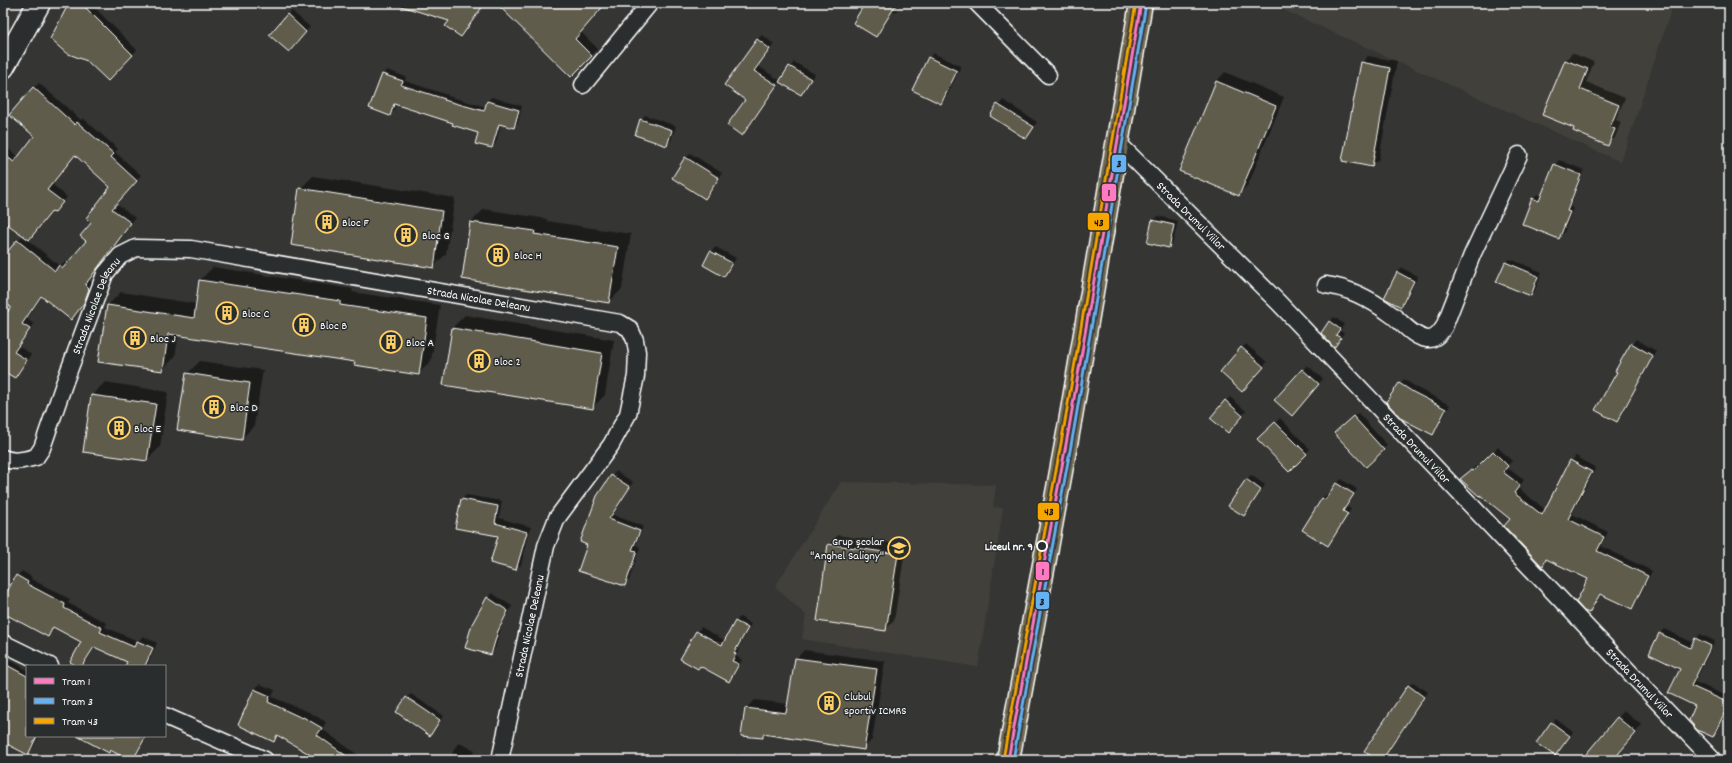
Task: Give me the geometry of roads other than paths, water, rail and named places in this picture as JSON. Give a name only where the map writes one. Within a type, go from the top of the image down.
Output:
[{"type":"main road","points":[[3,67],[39,3]]},
{"type":"main road","points":[[1008,760],[1069,428],[1116,141],[1141,3]]},
{"type":"street","points":[[583,85],[650,3]]},
{"type":"street","points":[[977,3],[1048,75]]},
{"type":"street","name":"Strada Drumul Viilor","points":[[1116,141],[1278,302],[1713,760]]},
{"type":"street","points":[[1326,285],[1350,290],[1371,301],[1421,337],[1429,339],[1436,337],[1444,327],[1472,255],[1519,155]]},
{"type":"street","name":"Strada Nicolae Deleanu","points":[[3,458],[21,461],[36,457],[42,448],[105,274],[120,256],[136,248],[190,249],[620,323],[630,329],[635,340],[637,352],[636,376],[628,414],[611,445],[557,518],[546,546],[500,760]]},
{"type":"street","points":[[3,643],[48,665]]},
{"type":"street","points":[[166,716],[265,760]]},
{"type":"tram line","name":"43","points":[[1003,759],[1064,427],[1136,3]]},
{"type":"tram line","name":"1","points":[[1008,760],[1069,428],[1141,3]]},
{"type":"tram line","name":"3","points":[[1013,760],[1074,429],[1146,4]]},
{"type":"place","name":"Bloc F","points":[[327,222]]},
{"type":"place","name":"Bloc G","points":[[406,235]]},
{"type":"place","name":"Bloc H","points":[[498,255]]},
{"type":"place","name":"Bloc C","points":[[227,313]]},
{"type":"place","name":"Bloc B","points":[[304,325]]},
{"type":"place","name":"Bloc J","points":[[135,338]]},
{"type":"place","name":"Bloc A","points":[[391,342]]},
{"type":"place","name":"Bloc 2","points":[[479,361]]},
{"type":"place","name":"Bloc D","points":[[214,407]]},
{"type":"place","name":"Bloc E","points":[[119,428]]},
{"type":"place","name":"Liceul nr. 9","points":[[1042,546]]},
{"type":"place","name":"Grup școlar \"Anghel Saligny\"","points":[[899,548]]},
{"type":"place","name":"Clubul sportiv ICMRS","points":[[829,703]]}]
